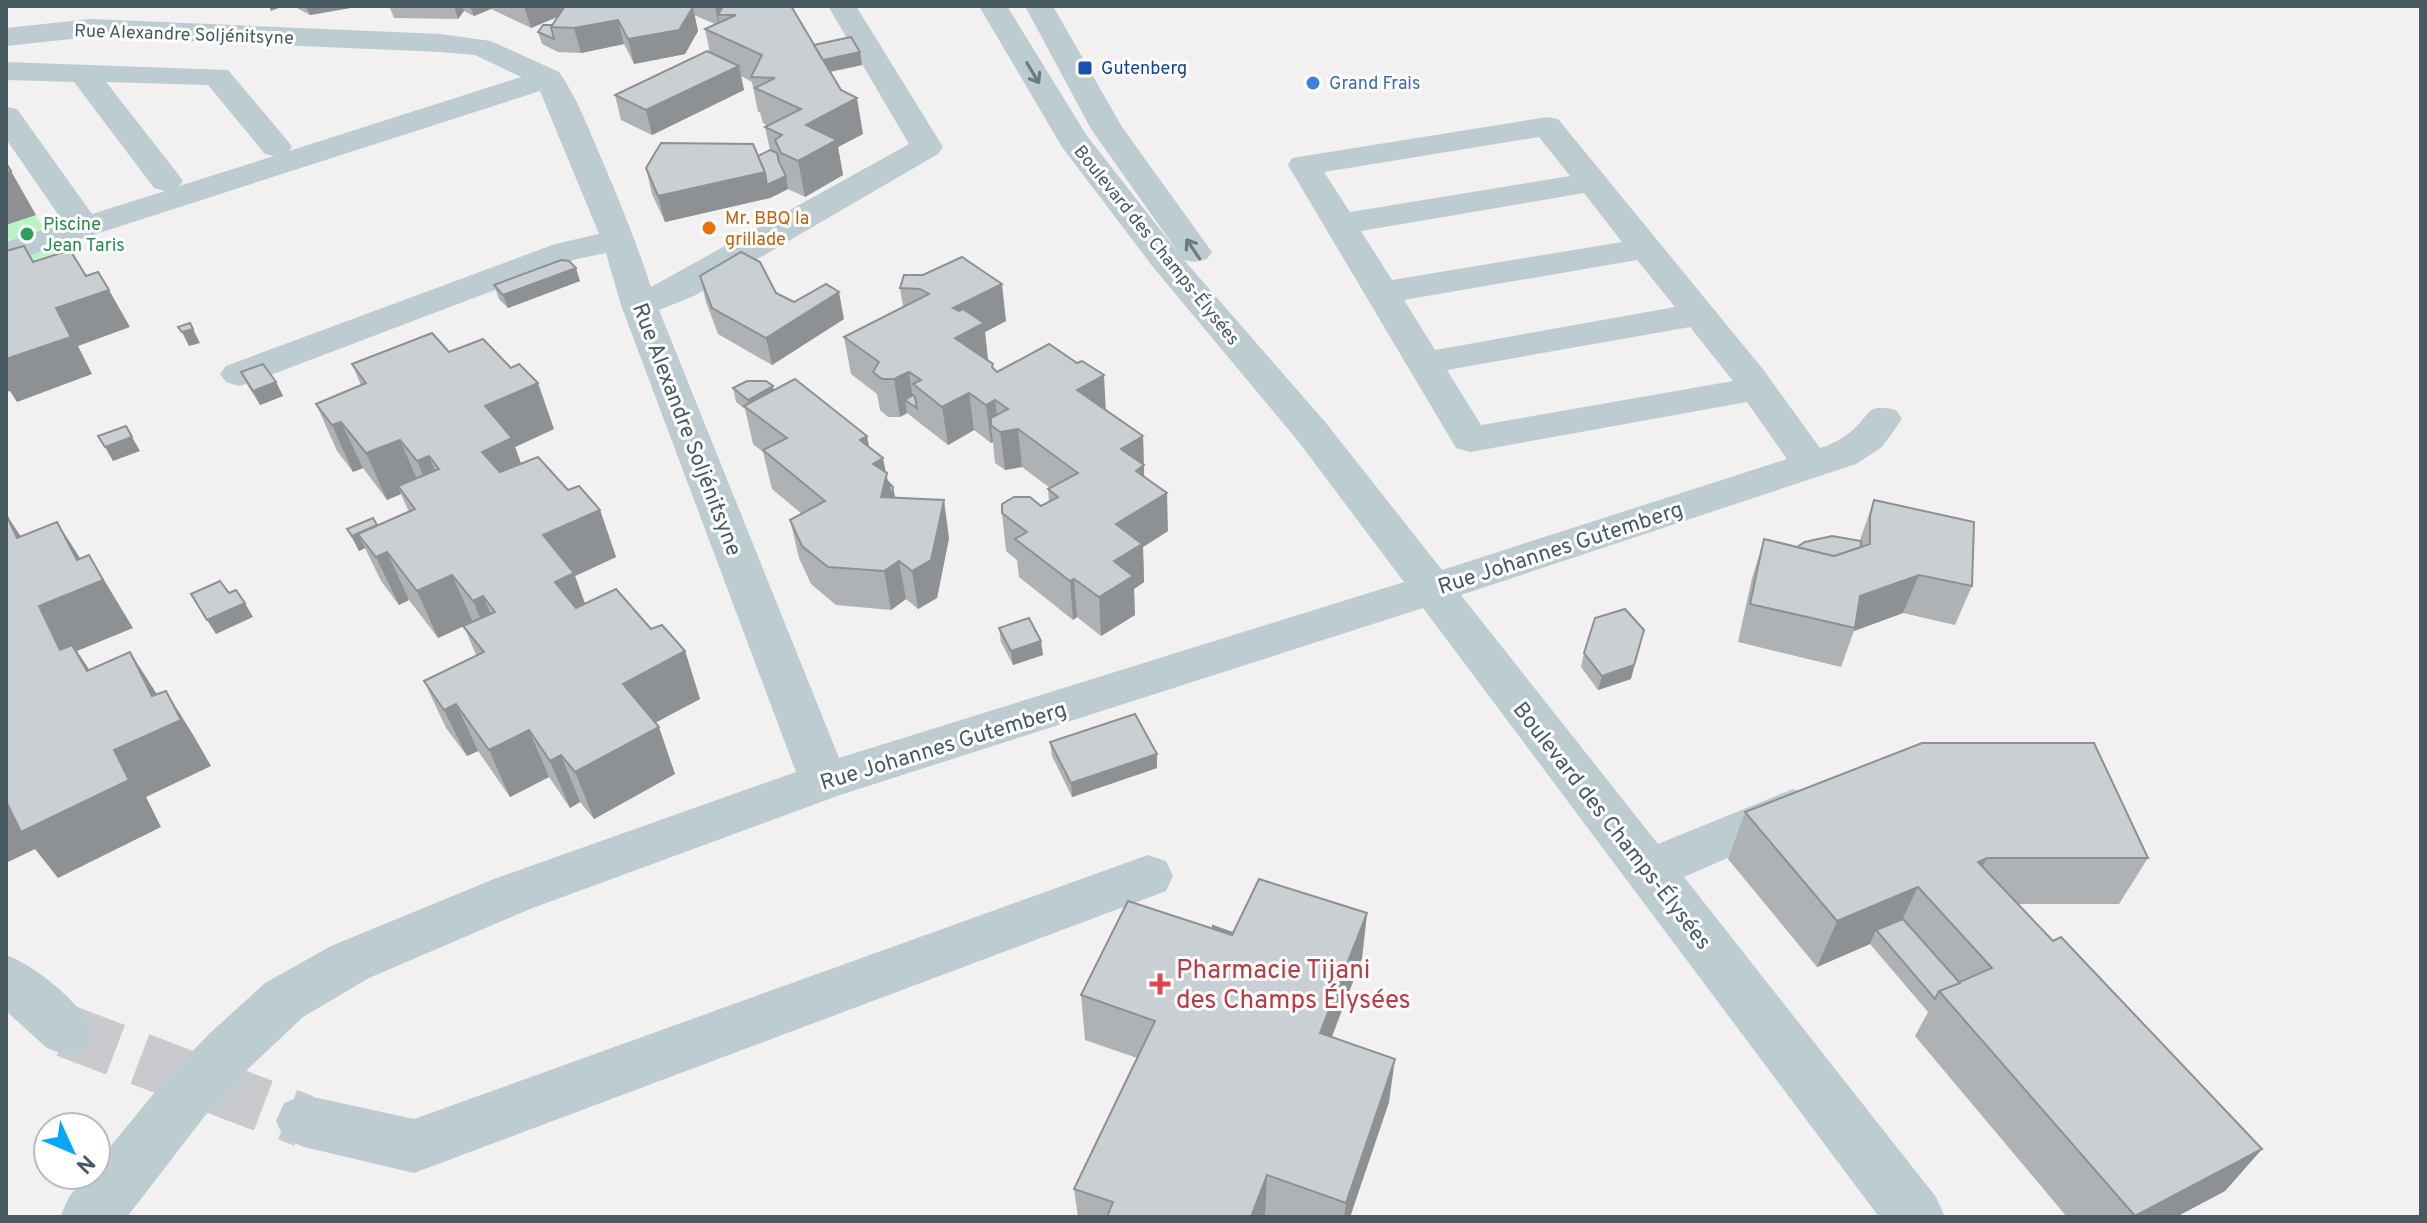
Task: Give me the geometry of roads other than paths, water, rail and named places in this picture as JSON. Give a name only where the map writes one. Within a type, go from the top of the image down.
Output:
[{"type":"street","points":[[639,305],[681,288],[927,147],[842,6]]},
{"type":"street","name":"Boulevard des Champs-Élysées","points":[[993,6],[1073,140],[1165,260],[1312,432],[1915,1217]]},
{"type":"street","name":"Boulevard des Champs-Élysées","points":[[1039,6],[1107,129],[1194,250],[1312,432]]},
{"type":"street","name":"Rue Alexandre Soljénitsyne","points":[[6,37],[90,28],[453,44],[481,47],[548,78],[563,105],[619,240],[639,305],[824,781]]},
{"type":"street","points":[[6,71],[217,76],[276,147]]},
{"type":"street","points":[[84,74],[166,181]]},
{"type":"street","points":[[6,253],[548,78]]},
{"type":"street","points":[[6,116],[84,228]]},
{"type":"street","points":[[1758,388],[1470,439],[1304,165],[1547,126],[1758,388],[1811,465]]},
{"type":"street","points":[[1340,224],[1593,182]]},
{"type":"street","points":[[239,374],[567,251],[619,240]]},
{"type":"street","points":[[1381,293],[1646,248]]},
{"type":"street","points":[[1424,363],[1699,314]]},
{"type":"street","name":"Rue Johannes Gutemberg","points":[[90,1217],[184,1099],[284,1000],[350,962],[512,894],[824,781],[1842,455],[1868,438],[1882,419]]},
{"type":"street","points":[[1648,870],[1838,789]]},
{"type":"street","points":[[304,1121],[414,1146],[1148,876]]},
{"type":"street","points":[[6,978],[66,1031]]},
{"type":"tunnel","points":[[66,1031],[304,1121]]},
{"type":"place","name":"Gutenberg","points":[[1085,68]]},
{"type":"place","name":"Grand Frais","points":[[1313,83]]},
{"type":"place","name":"Mr. BBQ la grillade","points":[[709,228]]},
{"type":"place","name":"Piscine Jean Taris","points":[[27,234]]},
{"type":"place","name":"Pharmacie Tijani des Champs Élysées","points":[[1160,984]]}]
